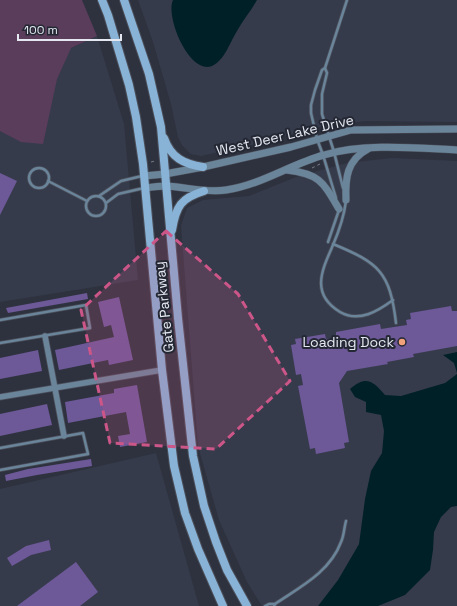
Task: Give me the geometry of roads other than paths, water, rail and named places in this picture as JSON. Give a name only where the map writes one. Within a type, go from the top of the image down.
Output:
[{"type":"main road","name":"Gate Parkway","points":[[103,0],[129,85],[136,117],[144,176],[162,370],[174,466],[185,513],[198,549],[223,606]]},
{"type":"main road","name":"Gate Parkway","points":[[124,0],[150,74],[161,127],[170,241],[193,456],[204,506],[216,542],[227,570],[247,606]]},
{"type":"main road","points":[[161,127],[166,144],[179,160],[188,164],[202,167]]},
{"type":"main road","points":[[170,241],[175,216],[179,207],[191,195],[204,191]]},
{"type":"street","name":"West Deer Lake Drive","points":[[144,176],[165,174],[202,167],[351,130],[457,129]]},
{"type":"street","name":"West Deer Lake Drive","points":[[145,188],[166,186],[204,191],[227,190],[255,182],[323,155],[350,150],[394,147],[457,150]]},
{"type":"street","points":[[346,200],[346,182],[348,172],[360,154],[370,148]]},
{"type":"street","points":[[284,170],[304,172],[314,176],[322,183],[339,209]]},
{"type":"street","points":[[45,336],[64,436]]},
{"type":"street","points":[[0,397],[162,370]]},
{"type":"lane","points":[[328,242],[339,209],[317,139],[311,105],[322,70],[325,68],[347,0]]},
{"type":"lane","points":[[325,68],[327,73],[321,105],[322,114],[334,152],[346,200],[345,214],[322,269],[322,293],[331,306],[344,315],[365,316],[380,309],[393,300]]},
{"type":"lane","points":[[318,82],[324,84]]},
{"type":"lane","points":[[34,169],[43,169],[47,173],[48,181],[43,187],[33,186],[29,180],[30,173],[34,169]]},
{"type":"lane","points":[[99,196],[106,203],[106,209],[102,214],[96,216],[88,211],[86,204],[87,201],[92,197],[99,196],[121,181],[144,176]]},
{"type":"lane","points":[[48,181],[87,201]]},
{"type":"lane","points":[[106,203],[118,194],[145,188]]},
{"type":"lane","points":[[333,244],[356,253],[372,263],[382,273],[393,300],[396,322]]},
{"type":"lane","points":[[0,320],[86,305],[90,328],[0,344]]},
{"type":"lane","points":[[0,448],[84,432],[88,454],[0,470]]},
{"type":"lane","points":[[265,606],[269,604],[274,605],[315,577],[326,567],[342,542],[346,521]]},
{"type":"place","name":"Loading Dock","points":[[402,342]]}]
